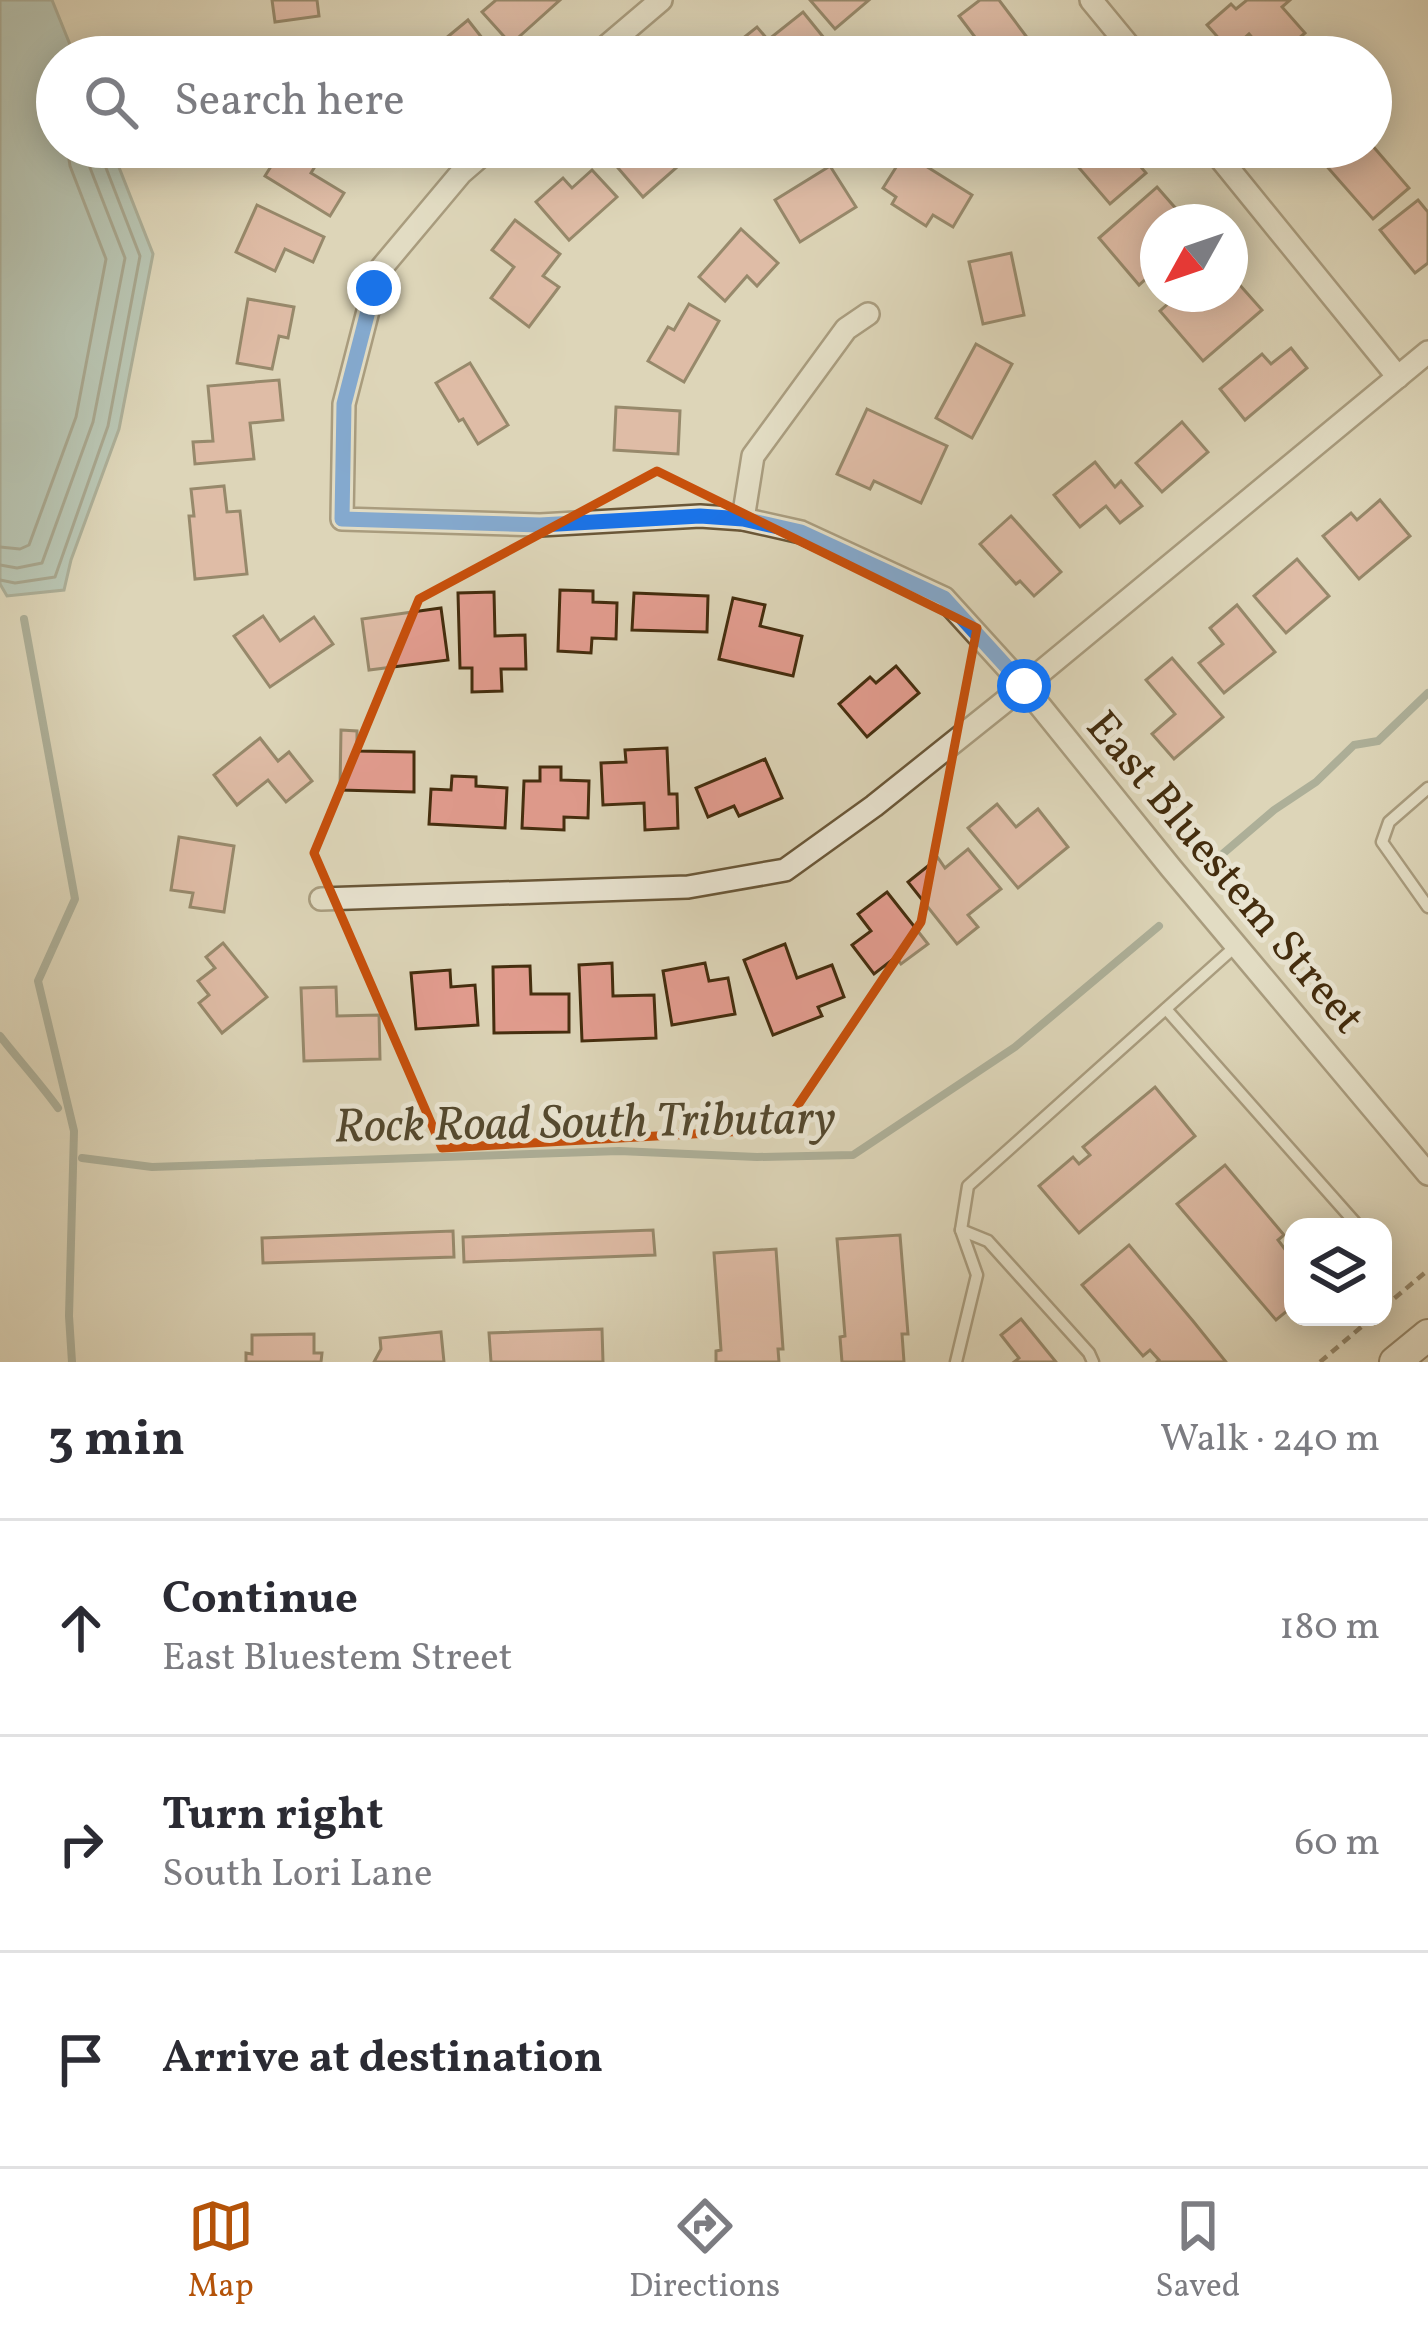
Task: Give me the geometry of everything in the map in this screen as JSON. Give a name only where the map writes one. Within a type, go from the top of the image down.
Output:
[{"type":"main road","points":[[1395,1362],[1428,1335]]},
{"type":"street","points":[[619,36],[661,0]]},
{"type":"street","points":[[1091,0],[1121,36]]},
{"type":"street","name":"East Bluestem Street","points":[[467,168],[378,272],[344,404],[342,519],[540,525],[700,516],[743,519],[801,532],[944,598],[1024,686],[1428,1174]]},
{"type":"street","points":[[1228,168],[1398,377]]},
{"type":"street","points":[[743,519],[753,456],[846,328],[868,314]]},
{"type":"street","points":[[321,899],[688,887],[785,870],[1024,686],[1428,352]]},
{"type":"lane","points":[[1428,788],[1389,822],[1382,842],[1428,907]]},
{"type":"lane","points":[[956,1362],[977,1275],[961,1230],[968,1186],[1237,945]]},
{"type":"lane","points":[[1166,1009],[1351,1218]]},
{"type":"lane","points":[[961,1230],[988,1241],[1093,1362]]},
{"type":"path","points":[[1392,1300],[1428,1270]]},
{"type":"path","points":[[1320,1362],[1362,1326]]},
{"type":"highlighted area","points":[[657,471],[977,628],[921,922],[782,1129],[442,1148],[314,853],[419,599]]},
{"type":"water","points":[[0,0],[52,0],[67,36],[36,36],[36,168],[119,168],[153,254],[119,429],[64,590],[7,596],[0,584]]},
{"type":"building","points":[[272,0],[317,0],[319,16],[275,22]]},
{"type":"building","points":[[496,0],[560,0],[520,36],[504,36],[482,12]]},
{"type":"building","points":[[810,0],[869,0],[835,29]]},
{"type":"building","points":[[980,0],[999,0],[1026,36],[974,36],[959,16]]},
{"type":"building","points":[[1247,0],[1290,0],[1282,7],[1305,33],[1217,36],[1207,25],[1231,4],[1236,9]]},
{"type":"building","points":[[803,12],[822,36],[773,36]]},
{"type":"building","points":[[468,20],[481,36],[449,36]]},
{"type":"building","points":[[270,168],[314,168],[311,173],[344,193],[330,216],[265,176]]},
{"type":"building","points":[[618,168],[676,168],[643,197]]},
{"type":"building","points":[[831,168],[856,207],[800,242],[775,200]]},
{"type":"building","points":[[896,168],[929,168],[972,195],[953,227],[933,215],[926,226],[892,204],[896,197],[883,188]]},
{"type":"building","points":[[1079,168],[1142,168],[1146,173],[1110,204]]},
{"type":"building","points":[[1328,168],[1392,168],[1409,188],[1373,219]]},
{"type":"building","points":[[592,170],[617,197],[569,240],[536,202],[563,178],[572,188]]},
{"type":"building","points":[[1157,187],[1172,204],[1140,204],[1139,285],[1099,238]]},
{"type":"building","points":[[1418,200],[1428,212],[1428,263],[1415,273],[1380,230]]},
{"type":"building","points":[[257,205],[324,237],[313,262],[285,249],[275,271],[236,252]]},
{"type":"building","points":[[515,220],[560,254],[543,276],[559,287],[529,327],[491,298],[514,267],[492,250]]},
{"type":"building","points":[[741,229],[778,263],[757,286],[747,276],[725,301],[699,277]]},
{"type":"building","points":[[1011,253],[1024,315],[983,324],[969,262]]},
{"type":"building","points":[[1248,294],[1262,310],[1203,361],[1161,312],[1248,312]]},
{"type":"building","points":[[248,299],[294,307],[288,338],[279,336],[272,369],[237,363]]},
{"type":"building","points":[[689,304],[719,321],[684,382],[648,361],[668,327],[674,330]]},
{"type":"building","points":[[976,344],[1012,364],[972,438],[936,418]]},
{"type":"building","points":[[1291,348],[1307,368],[1245,420],[1220,389],[1262,354],[1271,364]]},
{"type":"building","points":[[470,363],[508,425],[478,444],[436,383]]},
{"type":"building","points":[[279,380],[283,420],[250,423],[254,459],[195,464],[193,442],[213,441],[208,386]]},
{"type":"building","points":[[616,407],[680,411],[678,454],[614,450]]},
{"type":"building","points":[[867,409],[947,446],[921,503],[874,481],[870,489],[837,474]]},
{"type":"building","points":[[1182,422],[1208,452],[1162,492],[1136,463]]},
{"type":"building","points":[[1095,462],[1115,487],[1121,481],[1142,506],[1120,523],[1106,506],[1080,527],[1054,495]]},
{"type":"building","points":[[224,486],[227,512],[240,511],[247,574],[195,579],[191,489]]},
{"type":"building","points":[[1380,500],[1410,536],[1359,579],[1323,536],[1351,513],[1357,520]]},
{"type":"building","points":[[1011,516],[1061,572],[1034,596],[1020,581],[1016,584],[980,544]]},
{"type":"building","points":[[1297,559],[1329,596],[1286,633],[1254,596]]},
{"type":"building","points":[[560,590],[593,591],[593,602],[617,603],[616,639],[592,638],[591,653],[558,651]]},
{"type":"building","points":[[494,592],[495,636],[525,635],[526,669],[501,669],[502,691],[472,692],[472,668],[460,668],[458,593]]},
{"type":"building","points":[[634,593],[708,596],[707,632],[632,630]]},
{"type":"building","points":[[733,598],[765,605],[760,626],[802,636],[793,676],[719,659]]},
{"type":"building","points":[[1237,605],[1275,652],[1224,693],[1199,663],[1223,644],[1210,628]]},
{"type":"building","points":[[441,608],[448,660],[369,670],[362,619]]},
{"type":"building","points":[[263,616],[280,641],[314,617],[333,644],[270,687],[234,636]]},
{"type":"building","points":[[1172,658],[1223,717],[1174,759],[1152,734],[1175,714],[1146,680]]},
{"type":"building","points":[[896,666],[919,693],[867,737],[839,704],[870,677],[876,683]]},
{"type":"building","points":[[341,730],[357,731],[357,751],[414,752],[414,792],[340,790]]},
{"type":"building","points":[[260,738],[278,761],[289,752],[312,781],[286,802],[268,780],[237,805],[214,775]]},
{"type":"building","points":[[667,748],[669,794],[677,794],[678,828],[645,830],[644,803],[603,805],[601,763],[626,762],[625,750]]},
{"type":"building","points":[[765,759],[782,798],[739,816],[734,806],[708,817],[696,788]]},
{"type":"building","points":[[540,767],[561,767],[561,780],[589,781],[588,818],[564,817],[564,830],[522,828],[524,781],[540,781]]},
{"type":"building","points":[[452,776],[476,777],[476,786],[507,788],[505,828],[429,824],[431,789],[451,790]]},
{"type":"building","points":[[997,804],[1016,827],[1038,809],[1068,847],[1018,888],[968,828]]},
{"type":"building","points":[[179,837],[234,846],[224,912],[190,907],[193,893],[171,890]]},
{"type":"building","points":[[968,849],[1001,889],[968,915],[978,927],[957,944],[908,882],[938,858],[945,868]]},
{"type":"building","points":[[887,892],[928,944],[901,964],[896,957],[874,974],[852,945],[871,931],[858,914]]},
{"type":"building","points":[[223,943],[267,997],[222,1033],[199,1003],[209,995],[198,981],[215,968],[206,957]]},
{"type":"building","points":[[785,944],[797,978],[832,965],[844,997],[818,1007],[822,1016],[773,1035],[744,960]]},
{"type":"building","points":[[612,963],[613,996],[654,995],[656,1038],[582,1041],[579,965]]},
{"type":"building","points":[[705,963],[709,981],[728,978],[735,1014],[672,1025],[663,971]]},
{"type":"building","points":[[530,966],[531,994],[569,994],[569,1032],[494,1033],[493,967]]},
{"type":"building","points":[[450,970],[451,987],[475,985],[478,1025],[416,1029],[411,973]]},
{"type":"building","points":[[336,987],[337,1016],[379,1015],[380,1059],[304,1061],[301,988]]},
{"type":"building","points":[[1155,1087],[1195,1136],[1079,1233],[1039,1186],[1073,1157],[1079,1164],[1090,1155],[1083,1147]]},
{"type":"building","points":[[1225,1165],[1284,1235],[1278,1240],[1284,1248],[1284,1313],[1276,1320],[1177,1204]]},
{"type":"building","points":[[653,1230],[655,1255],[464,1262],[463,1237]]},
{"type":"building","points":[[453,1231],[454,1257],[263,1263],[262,1238]]},
{"type":"building","points":[[900,1235],[908,1334],[902,1334],[904,1362],[842,1362],[840,1337],[845,1336],[837,1239]]},
{"type":"building","points":[[1129,1245],[1226,1362],[1157,1362],[1150,1350],[1143,1356],[1082,1285]]},
{"type":"building","points":[[776,1249],[783,1349],[778,1349],[779,1362],[716,1362],[716,1351],[721,1350],[714,1253]]},
{"type":"building","points":[[1021,1319],[1056,1362],[1014,1362],[1019,1358],[1001,1335]]},
{"type":"building","points":[[602,1329],[603,1362],[491,1362],[489,1333]]},
{"type":"building","points":[[441,1332],[444,1362],[374,1362],[381,1349],[380,1338]]},
{"type":"building","points":[[314,1334],[314,1353],[322,1353],[321,1362],[246,1362],[246,1353],[252,1354],[252,1335]]},
{"type":"waterway","points":[[24,619],[75,899],[38,981],[74,1131],[72,1362]]},
{"type":"waterway","points":[[1219,857],[1316,782],[1354,745],[1378,741],[1428,693]]},
{"type":"waterway","name":"Rock Road South Tributary","points":[[82,1158],[152,1167],[619,1151],[757,1157],[853,1155],[1015,1047],[1159,926]]},
{"type":"waterway","points":[[0,1036],[58,1108]]},
{"type":"route","points":[[374,288],[344,404],[342,519],[540,525],[700,516],[743,519],[801,532],[944,598],[1024,686]]}]
